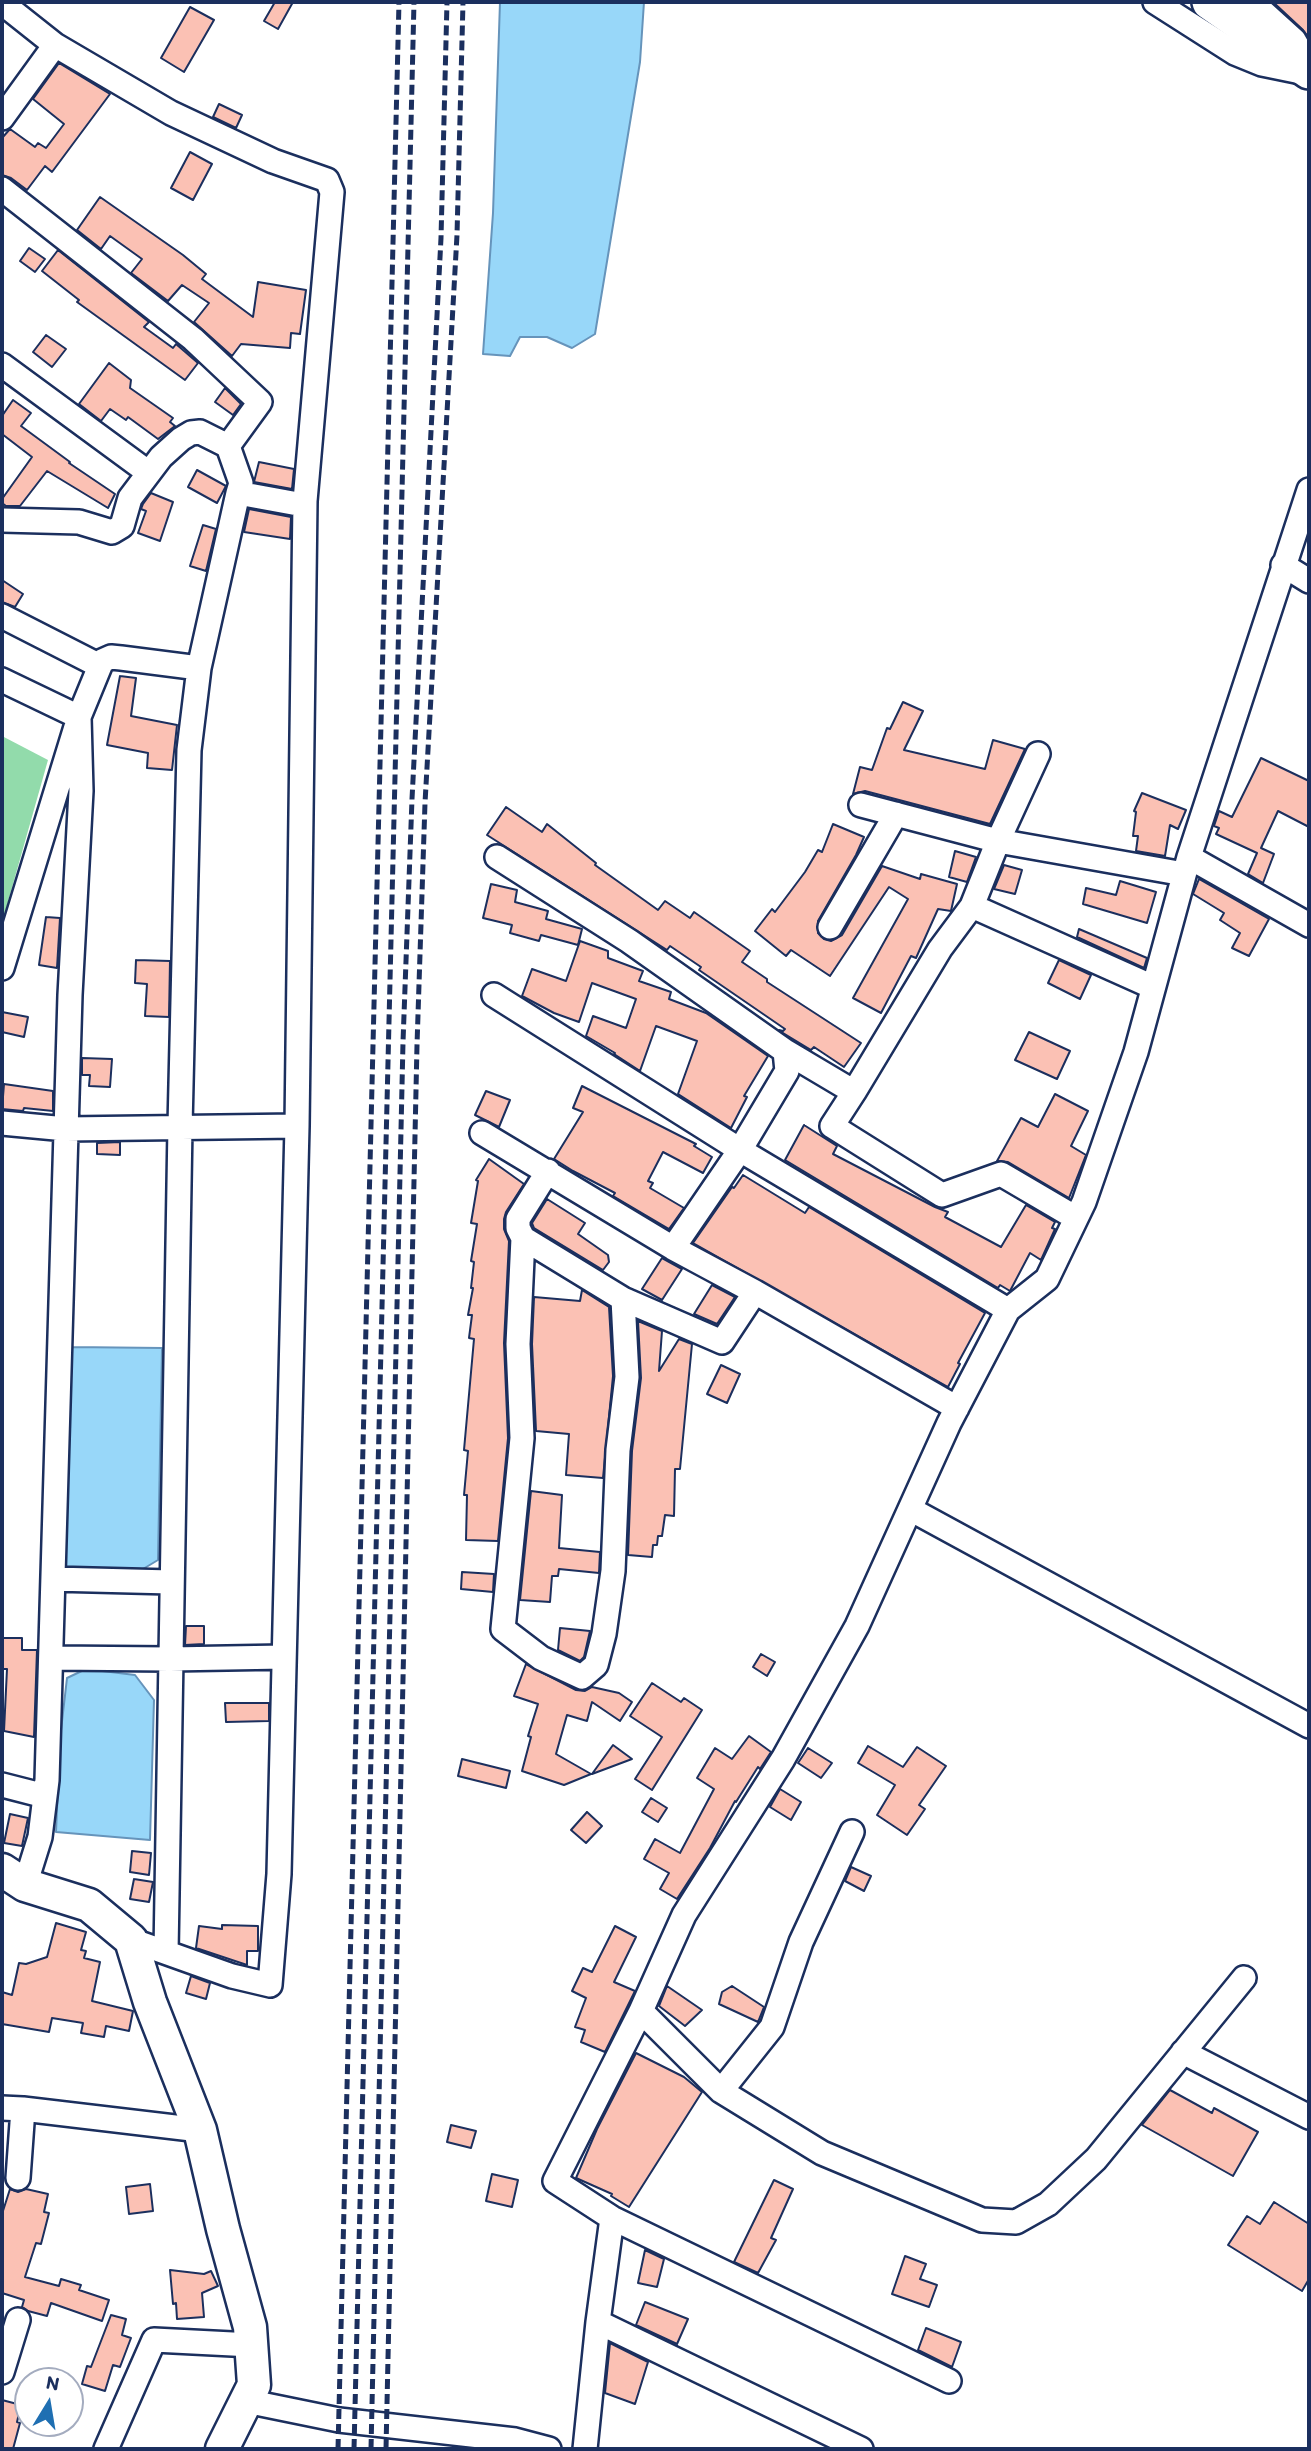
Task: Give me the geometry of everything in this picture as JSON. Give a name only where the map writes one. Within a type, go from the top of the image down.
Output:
[{"type":"main road","points":[[1229,5],[1309,70]]},
{"type":"street","points":[[1155,2],[1235,53],[1284,70],[1309,70]]},
{"type":"street","points":[[2,3],[55,45],[172,113],[274,161],[327,180],[332,192],[305,500],[296,1126],[279,1874],[270,1985],[232,1976],[131,1940],[89,1905],[14,1878],[40,1837],[47,1780],[70,995],[81,791],[79,717]]},
{"type":"street","points":[[2,118],[55,45]]},
{"type":"street","points":[[2,189],[193,339],[260,401],[228,446]]},
{"type":"street","points":[[2,365],[149,473]]},
{"type":"street","points":[[2,520],[79,522],[112,532],[122,526],[130,498],[149,473],[171,448],[191,433],[200,432],[228,446],[241,483],[199,668],[189,750],[166,1952]]},
{"type":"street","points":[[949,2381],[612,2218],[555,2181],[641,2011],[684,1914],[783,1759],[857,1626],[957,1408],[1008,1310],[1047,1279],[1084,1202],[1136,1052],[1186,865],[1309,489]]},
{"type":"street","points":[[238,494],[298,504],[305,500]]},
{"type":"street","points":[[1283,565],[1309,580]]},
{"type":"street","points":[[2,616],[100,666]]},
{"type":"street","points":[[2,968],[79,717],[102,661],[111,657],[199,668]]},
{"type":"street","points":[[2,680],[79,717]]},
{"type":"street","points":[[1038,754],[972,906],[940,949],[832,1126],[943,1195],[1001,1174],[1076,1218]]},
{"type":"street","points":[[861,804],[998,841],[1186,865],[1309,925]]},
{"type":"street","points":[[830,927],[896,814]]},
{"type":"street","points":[[497,857],[629,941],[785,1051],[854,1091]]},
{"type":"street","points":[[972,906],[1153,987]]},
{"type":"street","points":[[494,995],[740,1150],[1008,1310]]},
{"type":"street","points":[[673,1248],[740,1150],[787,1071],[785,1051]]},
{"type":"street","points":[[2,1123],[66,1129],[296,1126]]},
{"type":"street","points":[[482,1133],[673,1248],[957,1408]]},
{"type":"street","points":[[548,1171],[518,1219],[518,1228],[523,1238],[519,1344],[522,1438],[503,1629],[541,1658],[582,1677],[596,1665],[604,1634],[612,1571],[618,1450],[628,1377],[623,1299]]},
{"type":"street","points":[[523,1238],[623,1299],[722,1342],[755,1292]]},
{"type":"street","points":[[910,1509],[1309,1726]]},
{"type":"street","points":[[53,1579],[171,1582]]},
{"type":"street","points":[[51,1658],[284,1657]]},
{"type":"street","points":[[2,1785],[45,1796]]},
{"type":"street","points":[[722,2091],[772,2027],[801,1942],[852,1832]]},
{"type":"street","points":[[131,1940],[150,2002],[200,2130],[223,2229],[250,2326],[254,2385],[222,2449]]},
{"type":"street","points":[[641,2011],[722,2091],[822,2153],[982,2220],[1016,2222],[1048,2204],[1096,2159],[1244,1978]]},
{"type":"street","points":[[1183,2052],[1309,2117]]},
{"type":"street","points":[[18,2178],[13,2109],[200,2130]]},
{"type":"street","points":[[585,2449],[612,2218]]},
{"type":"street","points":[[2,2372],[18,2320]]},
{"type":"street","points":[[598,2322],[861,2449]]},
{"type":"street","points":[[106,2449],[155,2340],[252,2345]]},
{"type":"street","points":[[246,2401],[338,2420],[515,2440],[549,2449]]},
{"type":"green space","points":[[2,736],[48,760],[2,923]]},
{"type":"water","points":[[500,2],[644,2],[640,62],[595,334],[572,348],[547,337],[520,337],[510,356],[483,354],[493,213]]},
{"type":"water","points":[[71,1347],[162,1348],[158,1560],[138,1572],[72,1572],[64,1566]]},
{"type":"water","points":[[86,1669],[135,1675],[154,1700],[150,1840],[56,1832],[60,1739],[67,1678]]},
{"type":"building","points":[[275,2],[293,2],[278,29],[264,21]]},
{"type":"building","points":[[1273,2],[1309,2],[1309,38],[1303,30]]},
{"type":"building","points":[[190,7],[214,20],[184,72],[161,58]]},
{"type":"building","points":[[59,63],[110,94],[52,172],[45,166],[27,190],[2,175],[2,138],[10,129],[35,147],[38,143],[46,148],[64,124],[33,99]]},
{"type":"building","points":[[219,104],[242,115],[236,128],[213,117]]},
{"type":"building","points":[[190,152],[212,164],[193,200],[171,188]]},
{"type":"building","points":[[100,197],[183,255],[206,274],[202,279],[253,317],[258,282],[306,290],[300,334],[291,333],[290,348],[241,344],[232,356],[194,322],[209,303],[182,285],[168,301],[131,273],[142,259],[110,236],[101,249],[77,230]]},
{"type":"building","points":[[29,248],[45,259],[35,272],[20,261]]},
{"type":"building","points":[[58,250],[149,322],[144,327],[173,348],[176,344],[198,363],[185,380],[77,302],[79,300],[42,271]]},
{"type":"building","points":[[46,335],[66,349],[52,367],[33,352]]},
{"type":"building","points":[[109,363],[131,380],[130,388],[173,418],[170,422],[175,426],[158,439],[128,417],[126,420],[110,409],[101,421],[79,404]]},
{"type":"building","points":[[225,388],[241,404],[233,415],[215,402]]},
{"type":"building","points":[[13,400],[31,413],[21,426],[115,494],[108,508],[47,471],[20,506],[6,506],[2,503],[2,499],[32,457],[2,434],[2,416]]},
{"type":"building","points":[[259,462],[294,469],[292,489],[254,482]]},
{"type":"building","points":[[197,470],[226,486],[217,503],[188,487]]},
{"type":"building","points":[[151,493],[173,502],[160,541],[138,533],[146,511],[141,509]]},
{"type":"building","points":[[249,509],[291,517],[290,539],[244,532]]},
{"type":"building","points":[[203,525],[216,529],[206,571],[190,566]]},
{"type":"building","points":[[2,580],[23,594],[15,607],[2,602]]},
{"type":"building","points":[[120,676],[136,678],[131,716],[177,725],[172,770],[147,768],[148,753],[107,745]]},
{"type":"building","points":[[903,702],[923,711],[904,750],[985,769],[993,740],[1025,749],[990,824],[865,791],[853,794],[860,767],[872,770],[887,728],[890,729]]},
{"type":"building","points":[[1261,758],[1309,781],[1309,827],[1278,811],[1261,848],[1274,854],[1263,883],[1248,874],[1257,853],[1216,834],[1219,828],[1214,826],[1219,811],[1232,817]]},
{"type":"building","points":[[1142,793],[1186,810],[1178,829],[1170,825],[1165,856],[1136,851],[1138,836],[1133,836],[1134,811]]},
{"type":"building","points":[[506,807],[542,832],[547,824],[596,863],[595,865],[658,910],[665,901],[690,918],[694,912],[750,951],[742,962],[767,979],[767,982],[861,1043],[844,1067],[814,1047],[811,1050],[783,1033],[779,1030],[785,1029],[699,970],[701,967],[670,946],[667,950],[487,835]]},
{"type":"building","points":[[833,824],[864,837],[818,921],[818,933],[824,939],[831,941],[842,935],[882,866],[920,879],[921,874],[957,884],[951,911],[938,909],[916,958],[911,956],[881,1013],[853,998],[908,899],[889,887],[830,976],[791,950],[786,956],[755,931],[772,909],[775,912],[818,850],[822,852]]},
{"type":"building","points":[[955,851],[976,857],[967,882],[949,877]]},
{"type":"building","points":[[1004,865],[1022,870],[1015,894],[994,889]]},
{"type":"building","points":[[1199,879],[1269,919],[1249,956],[1232,948],[1240,933],[1220,920],[1224,913],[1193,894]]},
{"type":"building","points":[[1120,881],[1156,892],[1147,923],[1083,904],[1086,888],[1116,895]]},
{"type":"building","points":[[491,884],[517,890],[515,902],[548,911],[546,919],[582,929],[578,945],[541,935],[539,941],[510,933],[512,925],[483,918]]},
{"type":"building","points":[[46,917],[60,918],[57,968],[39,965]]},
{"type":"building","points":[[1079,929],[1147,958],[1144,968],[1077,937]]},
{"type":"building","points":[[580,941],[608,951],[608,958],[643,971],[639,981],[671,992],[669,999],[706,1013],[768,1056],[744,1096],[747,1097],[731,1128],[678,1094],[697,1041],[656,1026],[640,1071],[586,1036],[593,1016],[626,1028],[636,999],[592,983],[579,1022],[554,1013],[522,996],[532,969],[566,981]]},
{"type":"building","points":[[136,960],[170,961],[169,1017],[145,1016],[147,984],[135,983]]},
{"type":"building","points":[[1059,960],[1091,975],[1080,999],[1048,983]]},
{"type":"building","points":[[2,1012],[28,1017],[24,1037],[2,1032]]},
{"type":"building","points":[[1029,1032],[1070,1051],[1057,1079],[1015,1060]]},
{"type":"building","points":[[82,1058],[112,1059],[110,1087],[89,1086],[90,1075],[82,1075]]},
{"type":"building","points":[[4,1084],[53,1091],[53,1111],[2,1109]]},
{"type":"building","points":[[582,1086],[696,1144],[694,1146],[712,1157],[703,1173],[663,1152],[648,1181],[653,1183],[650,1188],[684,1208],[669,1229],[613,1196],[615,1193],[554,1159],[583,1112],[573,1108]]},
{"type":"building","points":[[486,1091],[510,1100],[499,1127],[475,1115]]},
{"type":"building","points":[[1055,1094],[1088,1111],[1071,1146],[1086,1155],[1069,1198],[1008,1162],[997,1161],[1021,1118],[1038,1127]]},
{"type":"building","points":[[804,1125],[837,1146],[833,1154],[948,1212],[945,1217],[1001,1247],[1026,1205],[1055,1222],[1052,1228],[1055,1229],[1041,1260],[1030,1253],[1010,1291],[1000,1285],[998,1288],[785,1160]]},
{"type":"building","points":[[120,1142],[120,1155],[97,1154],[97,1143]]},
{"type":"building","points":[[489,1159],[524,1184],[504,1219],[504,1229],[509,1241],[504,1343],[508,1438],[498,1541],[466,1540],[467,1495],[464,1495],[468,1451],[464,1450],[474,1339],[469,1338],[472,1315],[468,1315],[473,1288],[474,1262],[471,1261],[477,1224],[471,1223],[478,1181],[476,1180]]},
{"type":"building","points":[[743,1175],[805,1213],[809,1207],[985,1313],[948,1387],[693,1243]]},
{"type":"building","points":[[547,1199],[585,1223],[578,1234],[608,1255],[609,1262],[603,1270],[534,1228],[532,1223]]},
{"type":"building","points":[[662,1258],[682,1269],[662,1300],[642,1289]]},
{"type":"building","points":[[712,1285],[735,1297],[717,1324],[694,1314]]},
{"type":"building","points":[[582,1290],[609,1307],[613,1376],[603,1478],[566,1475],[569,1434],[536,1431],[532,1344],[534,1297],[580,1301]]},
{"type":"building","points":[[638,1321],[662,1331],[659,1371],[679,1339],[692,1344],[680,1469],[675,1469],[674,1516],[665,1515],[662,1536],[658,1536],[657,1545],[653,1545],[652,1557],[628,1555],[632,1451],[641,1378]]},
{"type":"building","points":[[721,1365],[740,1374],[727,1403],[707,1394]]},
{"type":"building","points":[[531,1491],[562,1495],[559,1548],[600,1552],[599,1573],[559,1569],[558,1576],[552,1576],[550,1602],[520,1600]]},
{"type":"building","points":[[462,1572],[494,1574],[493,1592],[461,1589]]},
{"type":"building","points":[[186,1626],[204,1626],[204,1644],[185,1645]]},
{"type":"building","points":[[560,1628],[590,1631],[584,1657],[580,1661],[558,1650]]},
{"type":"building","points":[[2,1638],[22,1638],[22,1650],[37,1650],[34,1737],[4,1731],[7,1669],[2,1669]]},
{"type":"building","points":[[761,1654],[775,1662],[767,1676],[753,1667]]},
{"type":"building","points":[[526,1664],[576,1690],[585,1691],[592,1687],[619,1693],[632,1702],[620,1721],[592,1702],[587,1721],[567,1715],[556,1754],[591,1774],[564,1785],[522,1771],[531,1737],[528,1736],[538,1704],[514,1696]]},
{"type":"building","points":[[652,1683],[681,1702],[684,1698],[702,1710],[652,1790],[635,1779],[662,1737],[630,1716]]},
{"type":"building","points":[[225,1703],[269,1703],[269,1721],[226,1722]]},
{"type":"building","points":[[749,1736],[771,1752],[735,1801],[710,1848],[677,1899],[660,1889],[669,1873],[644,1859],[655,1839],[680,1853],[714,1789],[697,1778],[715,1748],[732,1759]]},
{"type":"building","points":[[613,1745],[632,1759],[592,1774]]},
{"type":"building","points":[[868,1746],[903,1767],[917,1747],[946,1766],[919,1805],[925,1809],[907,1835],[877,1815],[895,1785],[858,1763]]},
{"type":"building","points":[[808,1748],[832,1763],[821,1778],[798,1763]]},
{"type":"building","points":[[462,1759],[510,1771],[506,1788],[458,1776]]},
{"type":"building","points":[[780,1789],[801,1802],[791,1820],[770,1807]]},
{"type":"building","points":[[651,1798],[667,1808],[658,1822],[642,1812]]},
{"type":"building","points":[[587,1812],[602,1826],[586,1843],[571,1830]]},
{"type":"building","points":[[10,1814],[28,1818],[22,1846],[4,1843]]},
{"type":"building","points":[[132,1851],[151,1853],[149,1875],[130,1872]]},
{"type":"building","points":[[851,1867],[871,1876],[864,1891],[845,1881]]},
{"type":"building","points":[[134,1879],[153,1882],[149,1902],[130,1899]]},
{"type":"building","points":[[56,1923],[86,1932],[81,1950],[86,1951],[84,1958],[100,1962],[92,2001],[133,2011],[129,2031],[106,2026],[104,2037],[81,2033],[83,2023],[52,2018],[49,2032],[2,2024],[2,1992],[12,1995],[19,1963],[26,1964],[47,1957]]},
{"type":"building","points":[[222,1925],[258,1926],[258,1951],[247,1951],[247,1965],[196,1948],[199,1926],[222,1929]]},
{"type":"building","points":[[615,1926],[636,1937],[614,1982],[635,1991],[605,2052],[581,2042],[585,2030],[575,2027],[586,1998],[572,1991],[583,1968],[592,1972]]},
{"type":"building","points":[[191,1976],[210,1983],[206,1999],[186,1993]]},
{"type":"building","points":[[667,1986],[702,2010],[685,2026],[659,2006]]},
{"type":"building","points":[[732,1986],[764,2007],[758,2022],[719,2004],[722,1992]]},
{"type":"building","points":[[636,2053],[684,2077],[702,2092],[629,2207],[611,2196],[612,2194],[576,2178],[597,2129]]},
{"type":"building","points":[[1170,2090],[1212,2113],[1214,2108],[1258,2132],[1233,2176],[1142,2125]]},
{"type":"building","points":[[451,2125],[476,2131],[471,2148],[447,2142]]},
{"type":"building","points":[[492,2174],[518,2180],[512,2207],[486,2201]]},
{"type":"building","points":[[774,2180],[793,2189],[771,2238],[776,2240],[758,2273],[734,2262]]},
{"type":"building","points":[[150,2184],[153,2211],[129,2214],[126,2187]]},
{"type":"building","points":[[10,2189],[48,2194],[44,2212],[49,2213],[41,2244],[36,2243],[25,2277],[59,2286],[61,2279],[81,2285],[79,2290],[109,2300],[102,2321],[51,2303],[47,2316],[28,2311],[22,2307],[24,2300],[2,2293],[2,2214]]},
{"type":"building","points":[[1274,2202],[1309,2224],[1309,2279],[1302,2291],[1228,2245],[1247,2216],[1260,2224]]},
{"type":"building","points":[[645,2250],[664,2259],[657,2287],[638,2283]]},
{"type":"building","points":[[905,2256],[926,2264],[920,2279],[937,2285],[929,2307],[892,2294]]},
{"type":"building","points":[[170,2270],[204,2274],[211,2271],[218,2286],[202,2293],[204,2317],[177,2319]]},
{"type":"building","points":[[645,2302],[688,2319],[677,2344],[636,2325]]},
{"type":"building","points":[[111,2315],[126,2319],[122,2335],[131,2338],[120,2367],[113,2365],[105,2391],[84,2385],[87,2366],[91,2367]]},
{"type":"building","points":[[926,2328],[961,2342],[952,2367],[918,2350]]},
{"type":"building","points":[[610,2343],[648,2362],[635,2404],[605,2393]]},
{"type":"building","points":[[2,2400],[14,2403],[14,2437],[16,2437],[13,2449],[2,2449]]},
{"type":"railway","points":[[338,2449],[399,2]]},
{"type":"railway","points":[[354,2449],[414,2]]},
{"type":"railway","points":[[371,2449],[403,1042],[412,799],[441,238],[447,2]]},
{"type":"railway","points":[[386,2449],[417,1045],[425,803],[457,235],[463,2]]}]
